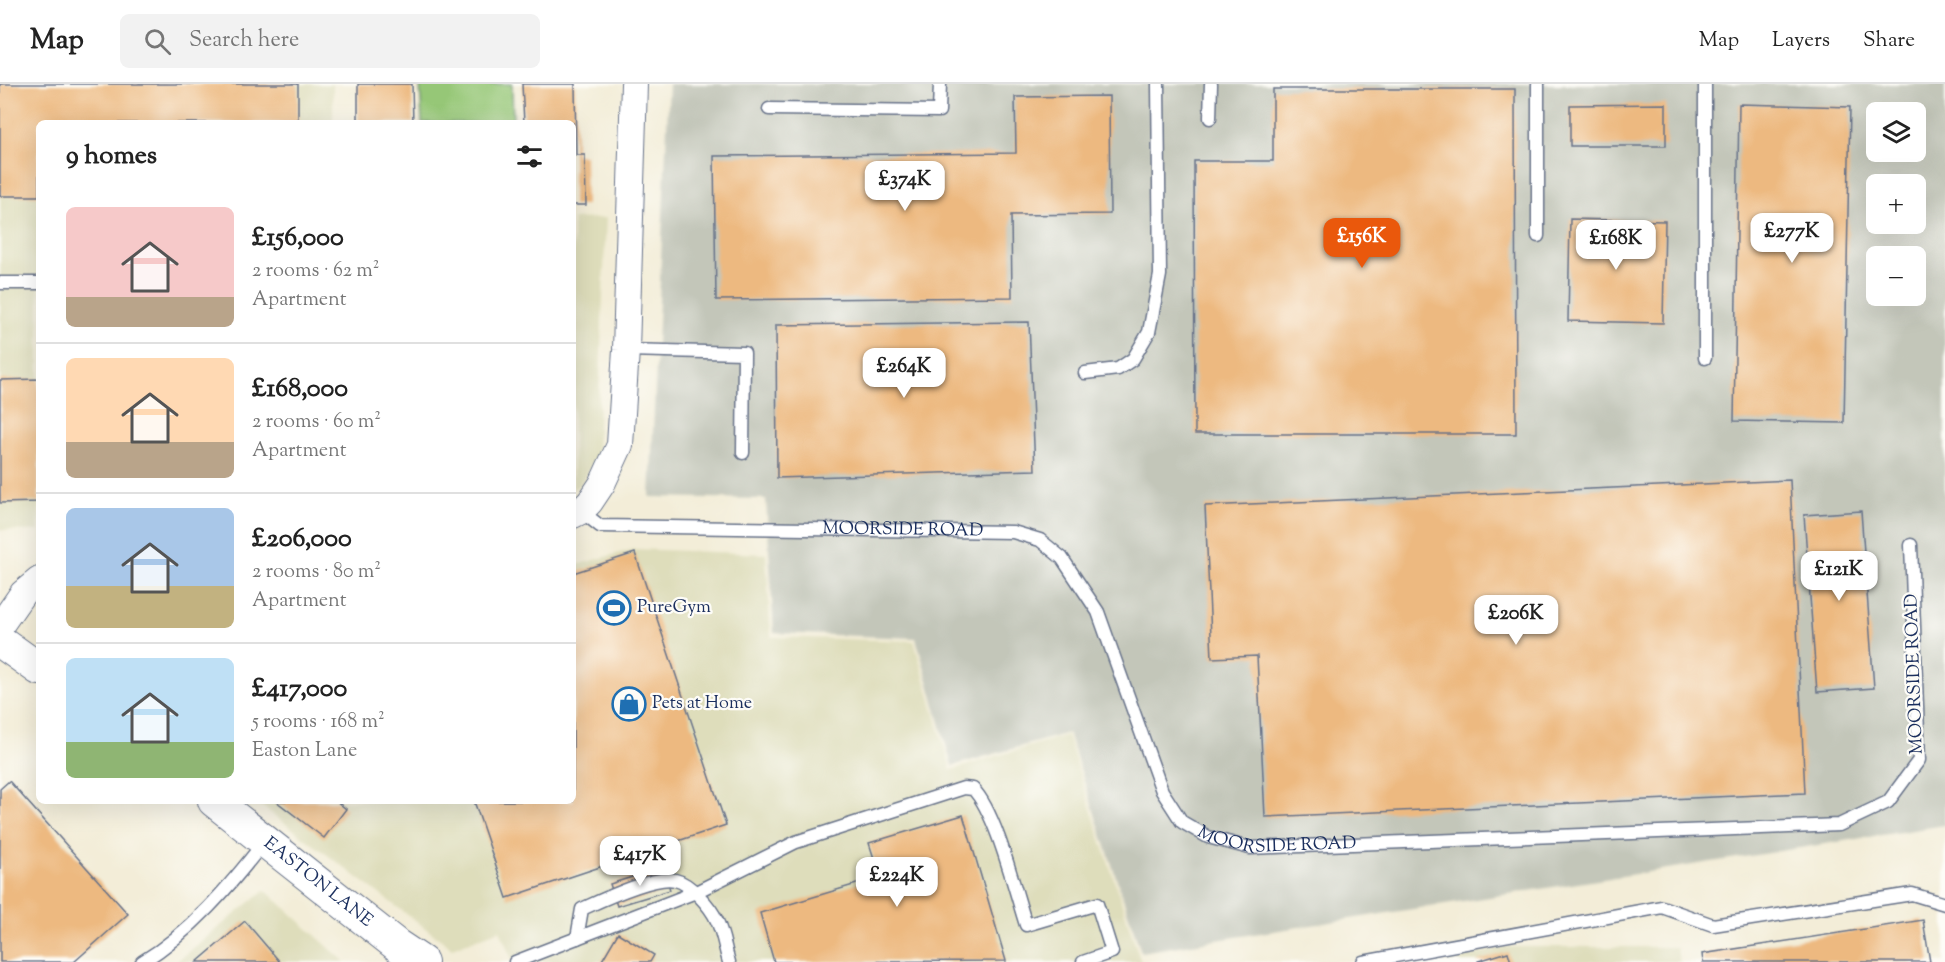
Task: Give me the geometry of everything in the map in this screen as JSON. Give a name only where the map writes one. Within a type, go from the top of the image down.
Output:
[{"type":"street","name":"MOORSIDE ROAD","points":[[577,513],[602,484],[620,445],[626,350],[634,84]]},
{"type":"street","points":[[0,626],[23,593],[36,582]]},
{"type":"street","points":[[0,641],[36,667]]},
{"type":"street","name":"EASTON LANE","points":[[218,804],[398,946],[422,962]]},
{"type":"lane","points":[[769,109],[939,111],[940,84]]},
{"type":"lane","points":[[1085,373],[1118,369],[1133,359],[1149,332],[1160,275],[1158,84]]},
{"type":"lane","points":[[1210,118],[1211,84]]},
{"type":"lane","points":[[1538,84],[1538,236]]},
{"type":"lane","points":[[1704,84],[1705,358]]},
{"type":"lane","points":[[0,283],[36,283]]},
{"type":"lane","points":[[626,350],[744,353],[743,453]]},
{"type":"lane","name":"MOORSIDE ROAD","points":[[577,513],[600,526],[1013,532],[1040,540],[1062,558],[1098,612],[1162,791],[1182,822],[1208,837],[1250,848],[1839,825],[1888,802],[1919,760],[1911,545]]},
{"type":"lane","points":[[515,962],[696,892],[796,842],[964,788],[973,789],[981,797],[994,827],[1026,925],[1097,904],[1112,952],[1083,962]]},
{"type":"lane","points":[[142,962],[178,934],[207,907],[265,841]]},
{"type":"lane","points":[[577,938],[582,909],[613,894],[667,878],[678,880],[696,892],[717,921],[729,962]]},
{"type":"lane","points":[[1363,962],[1662,908],[1713,925],[1912,894],[1945,904]]},
{"type":"shaded area","points":[[0,84],[333,84],[333,120],[36,120],[36,531],[0,530]]},
{"type":"shaded area","points":[[669,84],[1945,84],[1945,825],[1141,952],[1068,733],[952,766],[916,638],[774,633],[766,499],[650,497]]},
{"type":"shaded area","points":[[606,218],[597,454],[580,485],[576,487],[576,219]]},
{"type":"shaded area","points":[[634,549],[766,554],[771,637],[914,641],[951,770],[1067,735],[1141,962],[513,962],[500,930],[452,948],[259,804],[576,804],[576,565]]},
{"type":"shaded area","points":[[265,890],[345,962],[176,962]]},
{"type":"shaded area","points":[[1505,947],[1676,947],[1680,962],[1445,962]]},
{"type":"green space","points":[[420,84],[512,84],[513,120],[422,120]]},
{"type":"building","points":[[0,84],[298,84],[298,120],[36,120],[36,196],[0,196]]},
{"type":"building","points":[[358,84],[412,84],[413,120],[358,120]]},
{"type":"building","points":[[522,84],[575,84],[576,120],[524,120]]},
{"type":"building","points":[[1273,89],[1515,89],[1516,434],[1195,434],[1194,161],[1273,161]]},
{"type":"building","points":[[1109,96],[1110,214],[1011,215],[1012,297],[716,300],[714,156],[1016,153],[1015,97]]},
{"type":"building","points":[[1666,104],[1666,146],[1570,146],[1570,105]]},
{"type":"building","points":[[1739,104],[1850,107],[1844,423],[1734,421]]},
{"type":"building","points":[[576,155],[585,155],[586,205],[576,205]]},
{"type":"building","points":[[1570,219],[1665,221],[1663,323],[1568,321]]},
{"type":"building","points":[[1029,322],[1035,470],[777,478],[776,325]]},
{"type":"building","points":[[36,379],[36,502],[0,503],[0,380]]},
{"type":"building","points":[[1790,480],[1805,793],[1265,817],[1257,656],[1212,658],[1205,506]]},
{"type":"building","points":[[1861,511],[1874,688],[1817,692],[1804,515]]},
{"type":"building","points":[[635,553],[726,825],[507,898],[475,804],[576,804],[576,572]]},
{"type":"building","points":[[9,781],[128,914],[74,962],[0,962],[0,789]]},
{"type":"building","points":[[280,804],[340,804],[346,809],[324,838]]},
{"type":"building","points":[[963,815],[1006,961],[774,962],[760,913],[880,877],[869,843]]},
{"type":"building","points":[[664,867],[670,890],[617,906],[610,884]]},
{"type":"building","points":[[1923,920],[1930,962],[1703,962],[1702,954]]},
{"type":"building","points":[[245,921],[280,962],[197,962]]},
{"type":"building","points":[[618,933],[654,955],[650,962],[601,962]]},
{"type":"building","points":[[1508,952],[1511,962],[1478,962],[1478,961]]},
{"type":"place","name":"PureGym","points":[[614,608]]},
{"type":"place","name":"Pets at Home","points":[[629,704]]}]
